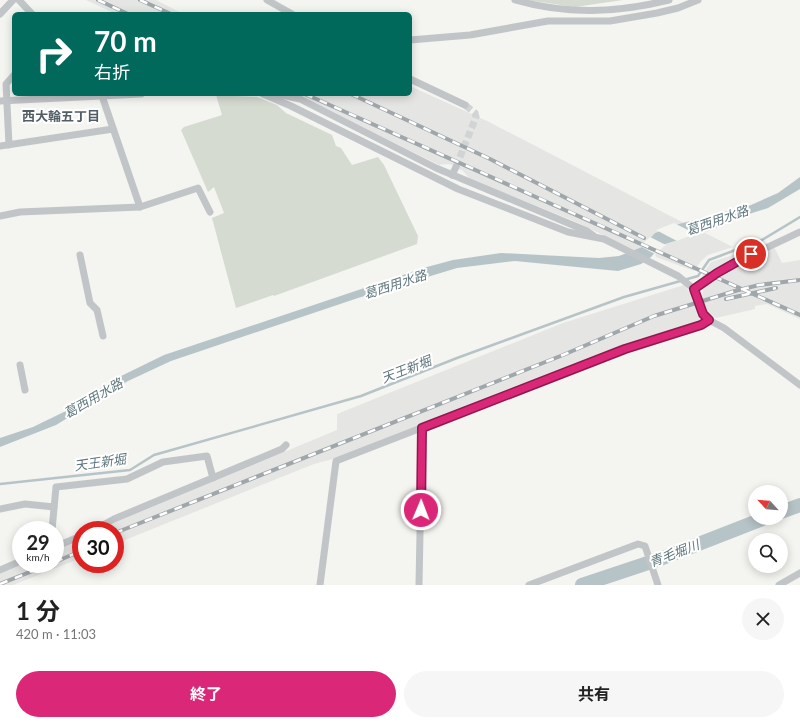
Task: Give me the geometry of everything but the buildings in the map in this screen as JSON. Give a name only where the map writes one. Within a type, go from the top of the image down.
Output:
[{"type":"street","points":[[0,14],[13,0]]},
{"type":"street","points":[[19,0],[30,12]]},
{"type":"street","points":[[267,0],[288,12]]},
{"type":"street","points":[[515,0],[555,8],[597,12],[624,9],[669,0]]},
{"type":"street","points":[[412,40],[470,35],[548,21],[610,21],[678,8],[698,0]]},
{"type":"street","points":[[9,145],[3,101],[6,84],[12,77]]},
{"type":"street","points":[[412,80],[465,105]]},
{"type":"street","points":[[58,100],[62,96]]},
{"type":"street","points":[[3,101],[58,100],[102,96],[140,208]]},
{"type":"street","points":[[268,96],[458,189],[568,232],[596,237]]},
{"type":"street","points":[[286,96],[300,99],[344,123],[452,175],[587,231],[596,237],[678,276],[692,286],[703,314],[709,320],[724,328],[800,385]]},
{"type":"street","points":[[322,122],[330,120],[344,123]]},
{"type":"street","points":[[0,146],[113,129]]},
{"type":"street","points":[[452,175],[456,167]]},
{"type":"street","points":[[0,216],[20,212],[140,208],[198,188],[210,212]]},
{"type":"street","points":[[692,286],[736,262],[800,232]]},
{"type":"street","points":[[80,255],[90,303],[97,310],[103,336]]},
{"type":"street","points":[[320,585],[336,461],[625,349],[701,325],[709,320]]},
{"type":"street","points":[[20,365],[25,390]]},
{"type":"street","points":[[419,585],[422,428]]},
{"type":"street","points":[[110,521],[282,449],[286,445]]},
{"type":"street","points":[[53,521],[56,487],[127,479],[163,462],[207,456],[213,478]]},
{"type":"street","points":[[0,509],[26,504],[54,507]]},
{"type":"street","points":[[529,585],[630,546],[641,544],[646,549],[656,574],[658,585]]},
{"type":"street","points":[[0,570],[12,565]]},
{"type":"street","points":[[779,585],[800,574]]},
{"type":"shaded area","points":[[86,0],[156,0],[179,12],[112,12]]},
{"type":"shaded area","points":[[526,0],[623,0],[575,7]]},
{"type":"shaded area","points":[[412,87],[487,121],[684,223],[653,237],[642,247],[634,250],[574,221],[470,179],[463,171],[449,164],[439,165],[300,96],[412,96]]},
{"type":"shaded area","points":[[216,96],[257,97],[277,105],[286,113],[332,135],[336,146],[341,148],[352,165],[378,157],[384,165],[418,236],[417,244],[274,296],[273,295],[236,308],[212,218],[224,213],[214,187],[208,192],[181,130],[184,127],[222,115]]},
{"type":"shaded area","points":[[703,232],[733,247],[708,255],[701,261],[694,271],[656,257],[655,253],[662,245]]},
{"type":"shaded area","points":[[774,247],[782,263],[800,260],[800,319],[767,304],[755,306],[755,309],[716,318],[706,311],[702,299],[703,288],[710,280]]},
{"type":"shaded area","points":[[740,253],[745,254],[704,278],[702,276],[711,262]]},
{"type":"shaded area","points":[[684,285],[693,296],[700,311],[701,317],[698,323],[333,459],[314,464],[124,540],[124,521],[118,521],[337,430],[337,414],[563,323]]},
{"type":"shaded area","points":[[72,544],[72,562],[64,565],[64,547]]},
{"type":"shaded area","points":[[12,569],[12,573],[43,573],[13,585],[0,585],[0,574]]},
{"type":"water","name":"葛西用水路","points":[[800,177],[800,189],[768,208],[727,221],[714,229],[662,245],[651,257],[641,264],[618,271],[515,261],[457,268],[358,298],[171,361],[128,381],[56,425],[0,447],[0,438],[33,427],[70,409],[113,380],[164,355],[427,267],[453,260],[501,253],[599,258],[619,256],[642,247],[655,233],[679,224],[751,205],[778,193]]},
{"type":"pier","points":[[674,223],[696,234],[677,241],[656,230]]},
{"type":"pier","points":[[650,237],[666,245],[655,254],[640,246]]},
{"type":"waterway","name":"天王新堀","points":[[0,484],[130,470],[154,455],[361,396],[457,358],[624,297],[698,276],[709,260],[762,240],[800,217]]},
{"type":"waterway","name":"青毛堀川","points":[[788,509],[800,505]]},
{"type":"waterway","name":"青毛堀川","points":[[582,585],[660,559],[748,525]]},
{"type":"tunnel","points":[[456,167],[476,117],[475,113],[465,105]]},
{"type":"railway","points":[[98,0],[124,12]]},
{"type":"railway","points":[[140,0],[167,12]]},
{"type":"railway","points":[[310,96],[800,315]]},
{"type":"railway","points":[[355,96],[490,159],[644,238]]},
{"type":"railway","points":[[124,529],[563,355],[654,316],[759,285],[800,280]]},
{"type":"railway","points":[[726,299],[776,288]]},
{"type":"railway","points":[[64,558],[72,555]]},
{"type":"railway","points":[[0,584],[28,573]]},
{"type":"district","name":"西大輪五丁目","points":[[61,116]]},
{"type":"route","points":[[421,510],[422,428],[625,349],[701,325],[709,320],[703,314],[694,289],[717,273],[751,254]]}]
